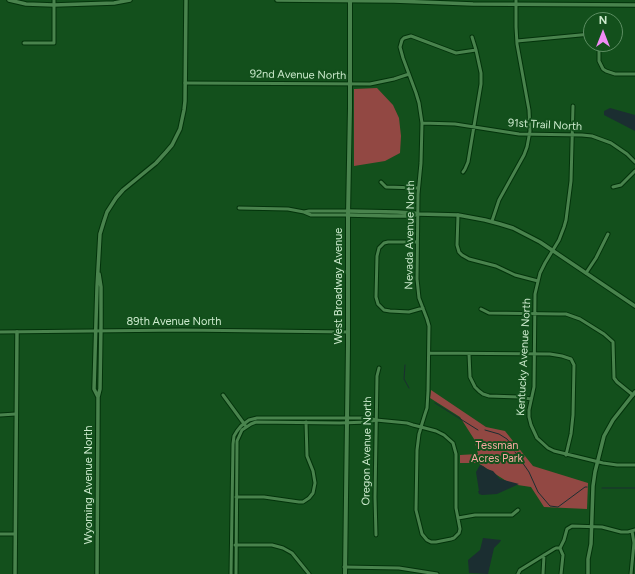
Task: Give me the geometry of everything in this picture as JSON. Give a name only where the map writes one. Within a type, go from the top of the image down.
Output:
[{"type":"main road","name":"West Broadway Avenue","points":[[344,572],[348,373],[350,0]]},
{"type":"street","points":[[9,0],[26,4],[54,2],[114,3],[130,0]]},
{"type":"street","name":"Wyoming Avenue North","points":[[98,397],[94,390],[95,331],[100,234],[111,204],[123,190],[160,159],[172,145],[182,123],[185,83],[186,0]]},
{"type":"street","points":[[277,0],[516,2],[635,5]]},
{"type":"street","points":[[24,43],[54,43],[54,2]]},
{"type":"street","points":[[492,221],[499,200],[524,155],[530,134],[529,110],[518,54],[516,2]]},
{"type":"street","points":[[517,41],[583,35]]},
{"type":"street","name":"Nevada Avenue North","points":[[458,518],[459,533],[457,536],[440,542],[431,542],[424,537],[420,530],[416,510],[416,458],[421,427],[428,401],[429,353],[429,326],[419,298],[417,286],[418,188],[421,163],[422,123],[418,100],[400,46],[404,38],[411,36],[456,53],[476,50]]},
{"type":"street","points":[[463,172],[468,162],[481,79],[472,37]]},
{"type":"street","points":[[599,52],[599,61],[603,69],[606,71],[615,74],[635,74]]},
{"type":"street","name":"92nd Avenue North","points":[[185,83],[370,84],[379,83],[409,74]]},
{"type":"street","name":"Kentucky Avenue North","points":[[566,455],[554,451],[542,443],[536,436],[531,425],[529,410],[534,387],[535,294],[545,263],[562,234],[566,220],[572,181],[573,106]]},
{"type":"street","name":"91st Trail North","points":[[422,123],[455,124],[510,133],[592,136],[611,143],[635,162]]},
{"type":"street","points":[[613,187],[621,184],[635,171]]},
{"type":"street","points":[[381,182],[386,187],[418,188]]},
{"type":"street","points":[[239,208],[281,209],[304,212],[397,212],[458,215],[492,221],[513,228],[553,250],[635,306]]},
{"type":"street","points":[[458,215],[457,244],[459,252],[465,258],[496,266],[512,274],[538,281]]},
{"type":"street","points":[[586,273],[596,258],[608,234]]},
{"type":"street","points":[[417,242],[388,242],[381,246],[377,252],[376,297],[378,304],[384,310],[409,312],[423,308]]},
{"type":"street","name":"Wyoming Avenue North","points":[[97,574],[98,397],[100,389],[101,287],[99,265]]},
{"type":"street","points":[[481,309],[489,313],[559,314],[573,316],[586,322],[613,342],[614,378],[617,382],[634,393],[613,420],[604,436],[593,486],[591,544],[588,559],[588,574]]},
{"type":"street","name":"89th Avenue North","points":[[0,332],[182,330],[348,332]]},
{"type":"street","points":[[15,574],[17,332]]},
{"type":"street","points":[[429,353],[554,354],[572,359],[574,365],[572,424],[566,455],[617,465],[635,465]]},
{"type":"street","points":[[469,354],[470,377],[475,387],[479,391],[489,396],[531,399]]},
{"type":"street","name":"Oregon Avenue North","points":[[376,535],[376,420],[377,376],[379,368]]},
{"type":"street","points":[[223,395],[245,425]]},
{"type":"street","points":[[0,414],[16,414]]},
{"type":"street","points":[[231,574],[234,436],[237,431],[245,425],[256,422],[347,420],[369,418],[401,422],[444,434],[450,440],[456,454],[456,508],[458,518],[475,515],[507,516],[512,515],[518,510]]},
{"type":"street","points":[[232,497],[264,497],[299,502],[303,502],[309,498],[313,493],[315,483],[313,472],[307,456],[306,420]]},
{"type":"street","points":[[236,574],[237,441],[245,425]]},
{"type":"street","points":[[561,574],[563,555],[560,548],[567,529],[572,526],[592,526],[605,527],[621,532],[634,531],[631,574]]},
{"type":"street","points":[[0,534],[15,534]]},
{"type":"street","points":[[232,545],[272,545],[283,548],[292,553],[309,574]]},
{"type":"street","points":[[518,574],[520,570],[544,555],[556,548],[560,548]]},
{"type":"street","points":[[543,574],[544,555]]},
{"type":"street","points":[[344,572],[403,568],[437,574]]},
{"type":"green space","points":[[377,88],[393,105],[399,118],[401,136],[400,153],[385,161],[354,166],[354,89]]},
{"type":"green space","name":"Tessman Acres Park","points":[[431,390],[486,427],[505,431],[533,466],[588,483],[587,509],[544,507],[531,487],[511,484],[478,463],[460,463],[460,455],[478,454],[474,439],[460,417],[430,398]]},
{"type":"water","points":[[610,108],[635,115],[635,131],[604,115],[604,111]]},
{"type":"water","points":[[480,465],[493,471],[500,479],[519,484],[497,494],[479,494],[476,472]]},
{"type":"water","points":[[483,538],[501,540],[494,548],[488,574],[469,573],[468,560],[480,550]]},
{"type":"waterway","points":[[405,365],[404,379],[409,388]]},
{"type":"waterway","points":[[435,403],[478,430]]},
{"type":"waterway","points":[[485,430],[499,434],[507,439],[512,445]]},
{"type":"waterway","points":[[515,452],[529,472],[538,492],[550,506],[558,507],[587,487]]},
{"type":"waterway","points":[[602,488],[635,488]]}]
